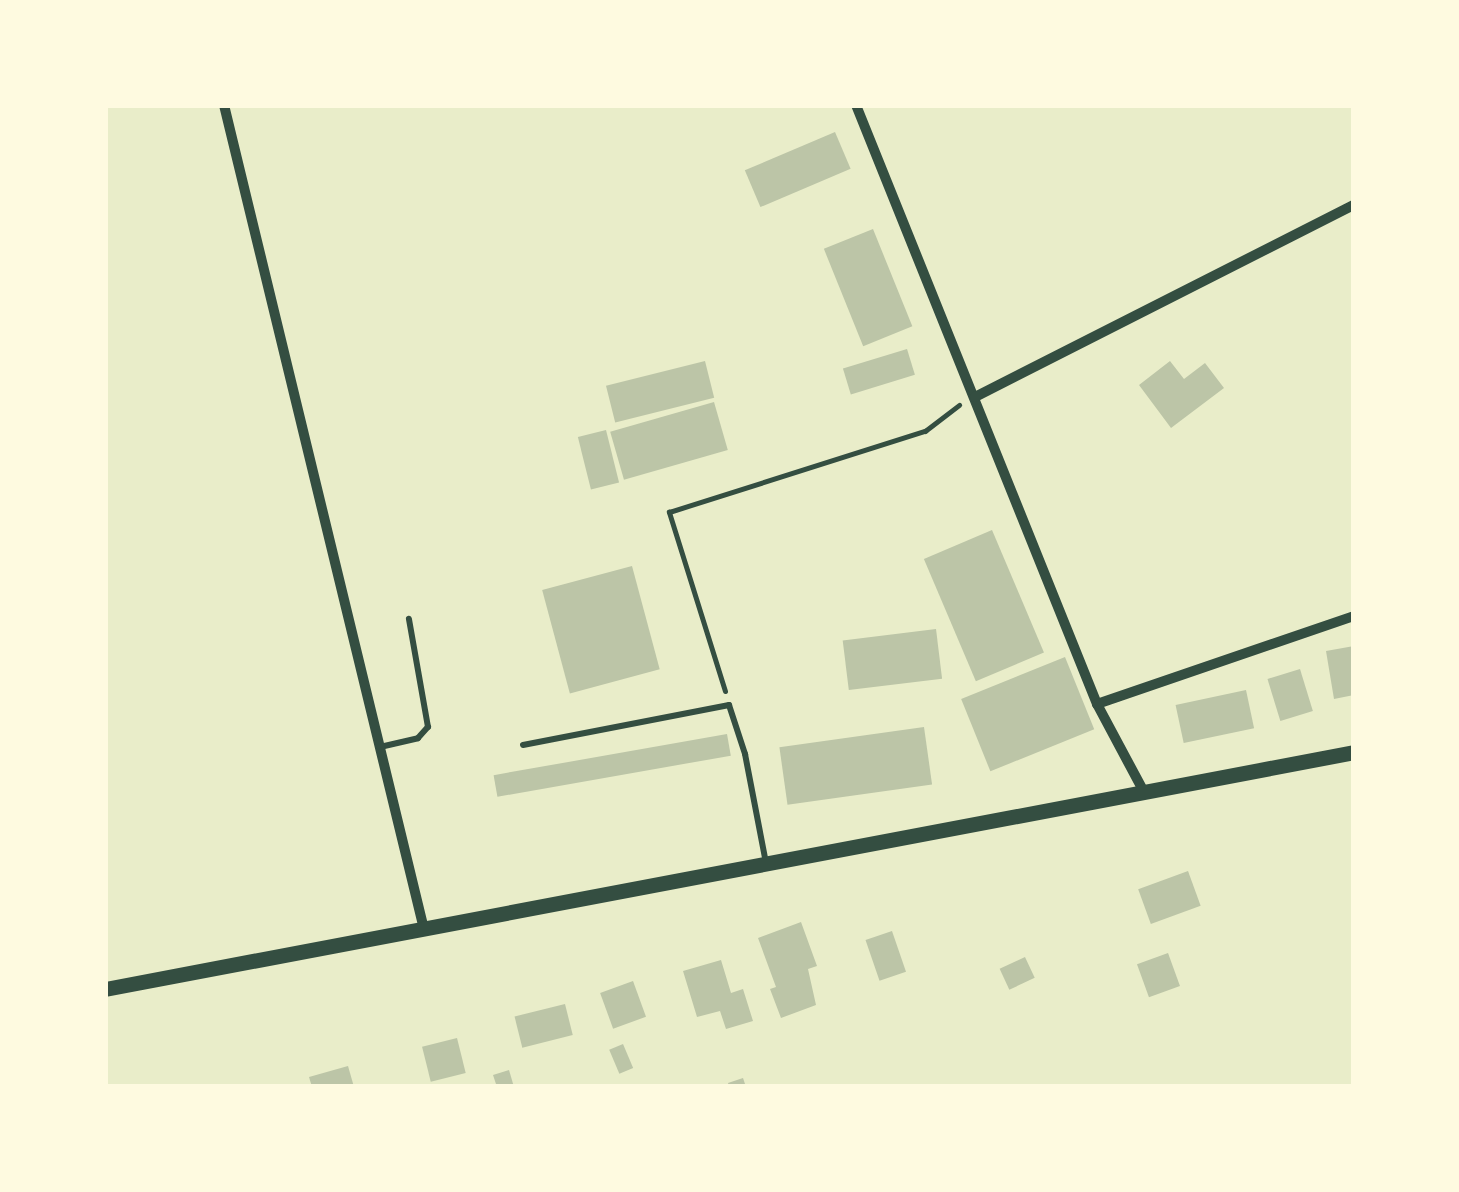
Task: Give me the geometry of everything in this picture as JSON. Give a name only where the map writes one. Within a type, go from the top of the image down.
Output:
[{"type":"street","points":[[224,105],[424,929]]},
{"type":"street","points":[[856,105],[1097,704],[1144,792]]},
{"type":"street","points":[[975,397],[1354,205]]},
{"type":"street","points":[[1097,704],[1354,616]]},
{"type":"street","points":[[105,989],[1354,752]]},
{"type":"lane","points":[[380,748],[418,738],[428,727],[409,618]]},
{"type":"lane","points":[[523,745],[729,705],[745,754],[766,864]]},
{"type":"path","points":[[729,705],[669,512],[925,431],[975,397]]},
{"type":"building","points":[[835,132],[851,169],[760,207],[745,170]]},
{"type":"building","points":[[873,229],[912,326],[863,346],[824,249]]},
{"type":"building","points":[[907,349],[915,375],[851,394],[843,369]]},
{"type":"building","points":[[705,361],[714,398],[615,423],[606,386]]},
{"type":"building","points":[[1170,361],[1184,379],[1205,363],[1224,388],[1171,428],[1139,385]]},
{"type":"building","points":[[714,402],[728,450],[624,480],[610,432]]},
{"type":"building","points":[[606,430],[619,482],[591,489],[578,437]]},
{"type":"building","points":[[992,530],[1044,652],[976,681],[924,559]]},
{"type":"building","points":[[632,566],[660,669],[570,693],[542,590]]},
{"type":"building","points":[[936,629],[942,679],[849,690],[843,640]]},
{"type":"building","points":[[1354,646],[1354,695],[1334,699],[1326,651]]},
{"type":"building","points":[[1065,657],[1094,729],[990,771],[961,699]]},
{"type":"building","points":[[1300,669],[1313,711],[1280,721],[1267,679]]},
{"type":"building","points":[[1246,690],[1254,728],[1184,743],[1176,705]]},
{"type":"building","points":[[924,727],[932,784],[787,805],[779,747]]},
{"type":"building","points":[[727,734],[731,756],[497,797],[494,775]]},
{"type":"building","points":[[1188,871],[1201,906],[1151,924],[1138,889]]},
{"type":"building","points":[[801,922],[817,966],[808,969],[816,1005],[781,1018],[770,989],[776,987],[758,938]]},
{"type":"building","points":[[892,931],[906,972],[880,981],[866,940]]},
{"type":"building","points":[[1168,953],[1180,986],[1149,997],[1137,964]]},
{"type":"building","points":[[1025,957],[1035,978],[1009,990],[1000,969]]},
{"type":"building","points":[[721,960],[731,993],[743,989],[753,1021],[726,1029],[720,1011],[697,1017],[683,971]]},
{"type":"building","points":[[633,981],[646,1017],[613,1029],[600,993]]},
{"type":"building","points":[[565,1004],[573,1035],[522,1048],[515,1017]]},
{"type":"building","points":[[457,1038],[466,1073],[431,1082],[422,1047]]},
{"type":"building","points":[[623,1044],[633,1068],[619,1074],[609,1050]]},
{"type":"building","points":[[348,1066],[354,1087],[312,1087],[309,1077]]},
{"type":"building","points":[[509,1070],[514,1087],[497,1087],[493,1075]]},
{"type":"building","points":[[743,1078],[746,1087],[729,1087],[728,1083]]}]
